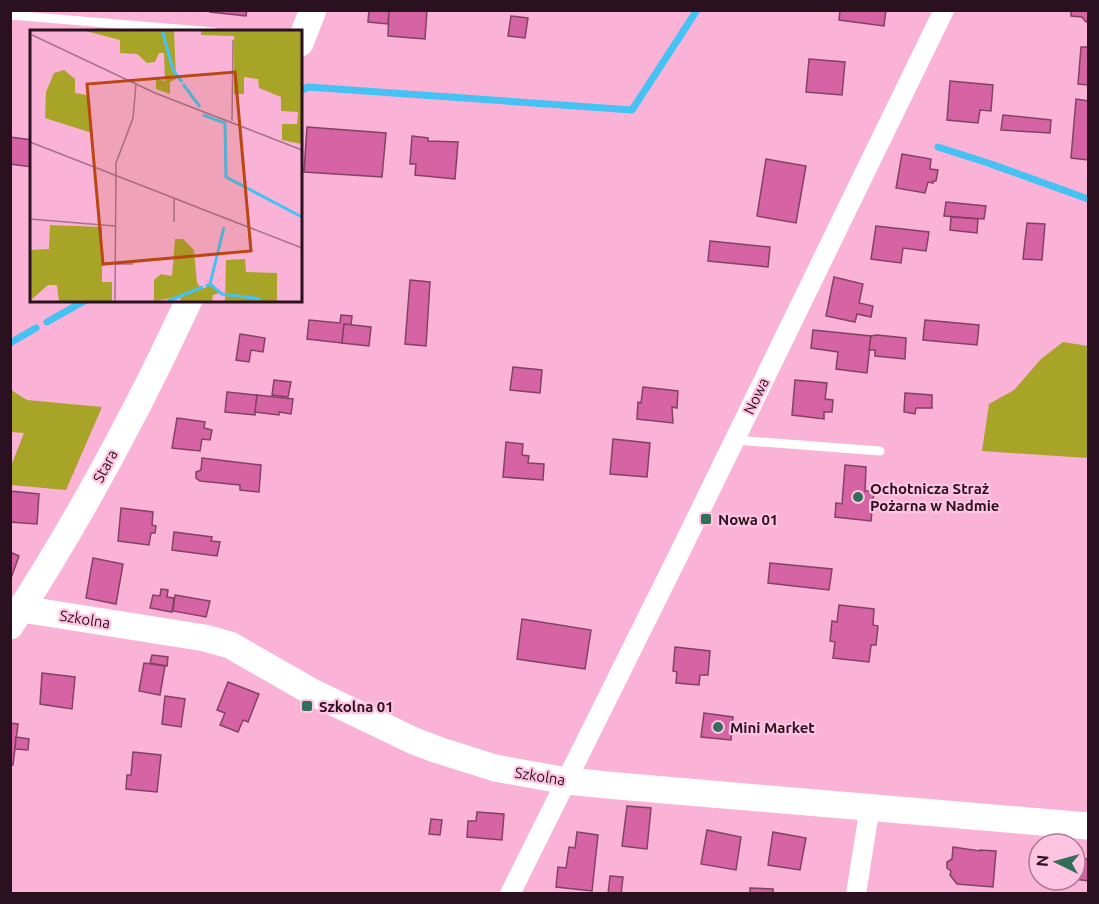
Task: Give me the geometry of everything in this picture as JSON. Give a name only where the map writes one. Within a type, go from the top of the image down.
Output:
[{"type":"street","points":[[302,38],[313,10]]},
{"type":"street","name":"Nowa","points":[[510,894],[944,10]]},
{"type":"street","name":"Stara","points":[[16,618],[90,494],[160,361],[188,302]]},
{"type":"street","name":"Szkolna","points":[[16,618],[205,638],[230,645],[312,692],[414,741],[495,768],[567,781],[1089,826]]},
{"type":"street","points":[[856,894],[870,807]]},
{"type":"lane","points":[[10,15],[190,30]]},
{"type":"lane","points":[[734,440],[880,451]]},
{"type":"shaded area","points":[[1063,342],[1088,346],[1088,458],[982,451],[989,404],[1014,390],[1041,359]]},
{"type":"shaded area","points":[[11,390],[27,400],[102,407],[66,490],[11,485],[11,466],[24,433],[11,432]]},
{"type":"building","points":[[210,10],[247,10],[246,16],[210,12]]},
{"type":"building","points":[[369,10],[389,10],[388,24],[368,22]]},
{"type":"building","points":[[389,10],[427,10],[425,39],[388,36]]},
{"type":"building","points":[[840,10],[886,10],[884,26],[839,20]]},
{"type":"building","points":[[1071,10],[1088,10],[1088,20],[1086,22],[1082,17],[1071,16]]},
{"type":"building","points":[[511,16],[528,18],[525,38],[508,36]]},
{"type":"building","points":[[1081,47],[1088,47],[1088,85],[1078,84]]},
{"type":"building","points":[[809,59],[845,62],[842,95],[806,92]]},
{"type":"building","points":[[950,81],[993,85],[991,111],[980,110],[978,123],[947,120]]},
{"type":"building","points":[[1076,99],[1088,101],[1088,160],[1071,158]]},
{"type":"building","points":[[1003,115],[1051,120],[1050,133],[1001,130]]},
{"type":"building","points":[[307,127],[386,133],[382,177],[304,172]]},
{"type":"building","points":[[412,136],[428,138],[428,141],[458,142],[455,179],[415,175],[416,164],[410,164]]},
{"type":"building","points":[[10,137],[30,140],[30,167],[10,164]]},
{"type":"building","points":[[902,154],[931,159],[930,169],[938,170],[936,181],[928,182],[925,193],[896,188]]},
{"type":"building","points":[[766,159],[806,166],[796,223],[757,216]]},
{"type":"building","points":[[946,202],[986,206],[984,219],[944,216]]},
{"type":"building","points":[[951,217],[978,219],[977,233],[950,230]]},
{"type":"building","points":[[1027,223],[1045,224],[1042,260],[1023,259]]},
{"type":"building","points":[[876,226],[929,232],[926,251],[903,248],[901,263],[871,259]]},
{"type":"building","points":[[710,241],[770,247],[768,267],[708,261]]},
{"type":"building","points":[[834,277],[863,284],[859,303],[873,306],[871,317],[857,314],[855,322],[826,316]]},
{"type":"building","points":[[410,280],[430,282],[426,346],[405,344]]},
{"type":"building","points":[[341,315],[352,316],[351,325],[344,324],[342,343],[307,339],[309,320],[340,323]]},
{"type":"building","points":[[925,320],[979,325],[977,345],[923,340]]},
{"type":"building","points":[[344,324],[371,327],[369,346],[342,343]]},
{"type":"building","points":[[813,330],[871,336],[867,373],[836,369],[838,352],[811,348]]},
{"type":"building","points":[[240,334],[265,338],[263,352],[251,350],[249,362],[236,360]]},
{"type":"building","points":[[871,336],[906,338],[905,359],[875,356],[875,350],[869,350]]},
{"type":"building","points":[[513,367],[542,370],[540,393],[510,390]]},
{"type":"building","points":[[274,380],[291,382],[288,397],[272,395]]},
{"type":"building","points":[[795,380],[827,383],[825,399],[833,400],[832,412],[824,412],[824,419],[792,415]]},
{"type":"building","points":[[643,387],[678,391],[677,408],[672,407],[673,423],[637,419],[638,402],[641,403]]},
{"type":"building","points":[[227,392],[257,395],[255,415],[225,412]]},
{"type":"building","points":[[905,393],[932,395],[932,408],[916,408],[915,414],[904,412]]},
{"type":"building","points":[[257,395],[293,399],[291,414],[255,412]]},
{"type":"building","points":[[177,418],[205,422],[204,428],[212,430],[210,440],[202,439],[200,451],[172,448]]},
{"type":"building","points":[[613,439],[650,443],[647,477],[610,474]]},
{"type":"building","points":[[506,442],[523,444],[522,455],[529,456],[528,463],[544,464],[543,480],[503,477]]},
{"type":"building","points":[[202,458],[261,465],[259,492],[240,490],[240,485],[200,481],[196,478],[196,472],[201,470]]},
{"type":"building","name":"Ochotnicza Straż Pożarna w Nadmie","points":[[845,465],[866,467],[865,491],[874,491],[871,521],[835,517],[836,503],[842,504]]},
{"type":"building","points":[[10,491],[39,494],[37,524],[10,522]]},
{"type":"building","points":[[121,508],[153,512],[152,525],[156,526],[155,533],[151,533],[149,545],[118,541]]},
{"type":"building","points":[[174,532],[212,537],[211,541],[220,542],[217,556],[172,550]]},
{"type":"building","points":[[10,552],[19,556],[10,581]]},
{"type":"building","points":[[93,558],[123,564],[116,604],[86,598]]},
{"type":"building","points":[[770,563],[832,569],[829,590],[768,583]]},
{"type":"building","points":[[161,589],[168,590],[167,597],[174,598],[172,612],[150,608],[153,595],[160,596]]},
{"type":"building","points":[[175,595],[210,601],[206,617],[173,611]]},
{"type":"building","points":[[839,605],[874,609],[873,625],[878,626],[876,645],[871,645],[869,662],[833,658],[835,642],[830,641],[832,621],[837,622]]},
{"type":"building","points":[[522,619],[591,630],[585,669],[517,659]]},
{"type":"building","points":[[675,647],[710,651],[708,675],[700,675],[699,685],[676,683],[677,672],[673,671]]},
{"type":"building","points":[[152,655],[168,657],[167,666],[150,663]]},
{"type":"building","points":[[144,663],[165,666],[160,695],[139,691]]},
{"type":"building","points":[[42,673],[75,677],[72,709],[40,704]]},
{"type":"building","points":[[228,682],[259,694],[248,722],[243,720],[238,732],[220,725],[225,713],[217,710]]},
{"type":"building","points":[[165,696],[185,699],[181,727],[162,724]]},
{"type":"building","name":"Mini Market","points":[[704,713],[733,717],[731,740],[701,737]]},
{"type":"building","points":[[10,723],[18,724],[13,765],[10,765]]},
{"type":"building","points":[[16,737],[29,739],[28,750],[15,749]]},
{"type":"building","points":[[133,752],[161,755],[157,792],[126,789],[127,775],[131,775]]},
{"type":"building","points":[[627,806],[651,808],[647,849],[622,846]]},
{"type":"building","points":[[477,812],[504,814],[502,840],[467,837],[468,821],[476,821]]},
{"type":"building","points":[[431,819],[442,820],[440,835],[429,834]]},
{"type":"building","points":[[707,830],[741,837],[736,870],[701,864]]},
{"type":"building","points":[[577,832],[598,835],[592,891],[556,887],[558,867],[566,868],[569,847],[575,848]]},
{"type":"building","points":[[773,832],[806,838],[800,870],[768,865]]},
{"type":"building","points":[[953,847],[996,851],[993,887],[957,884],[950,875],[951,871],[947,868],[947,862],[952,859]]},
{"type":"building","points":[[610,876],[623,877],[621,894],[608,894]]},
{"type":"building","points":[[750,888],[773,889],[773,894],[750,894]]},
{"type":"waterway","points":[[302,90],[308,87],[632,110],[697,10]]},
{"type":"waterway","points":[[938,147],[1088,199]]},
{"type":"waterway","points":[[47,322],[82,302]]},
{"type":"waterway","points":[[10,343],[36,328]]},
{"type":"place","name":"Ochotnicza Straż Pożarna w Nadmie","points":[[858,497]]},
{"type":"place","name":"Nowa 01","points":[[706,519]]},
{"type":"place","name":"Szkolna 01","points":[[307,706]]},
{"type":"place","name":"Mini Market","points":[[718,727]]}]
